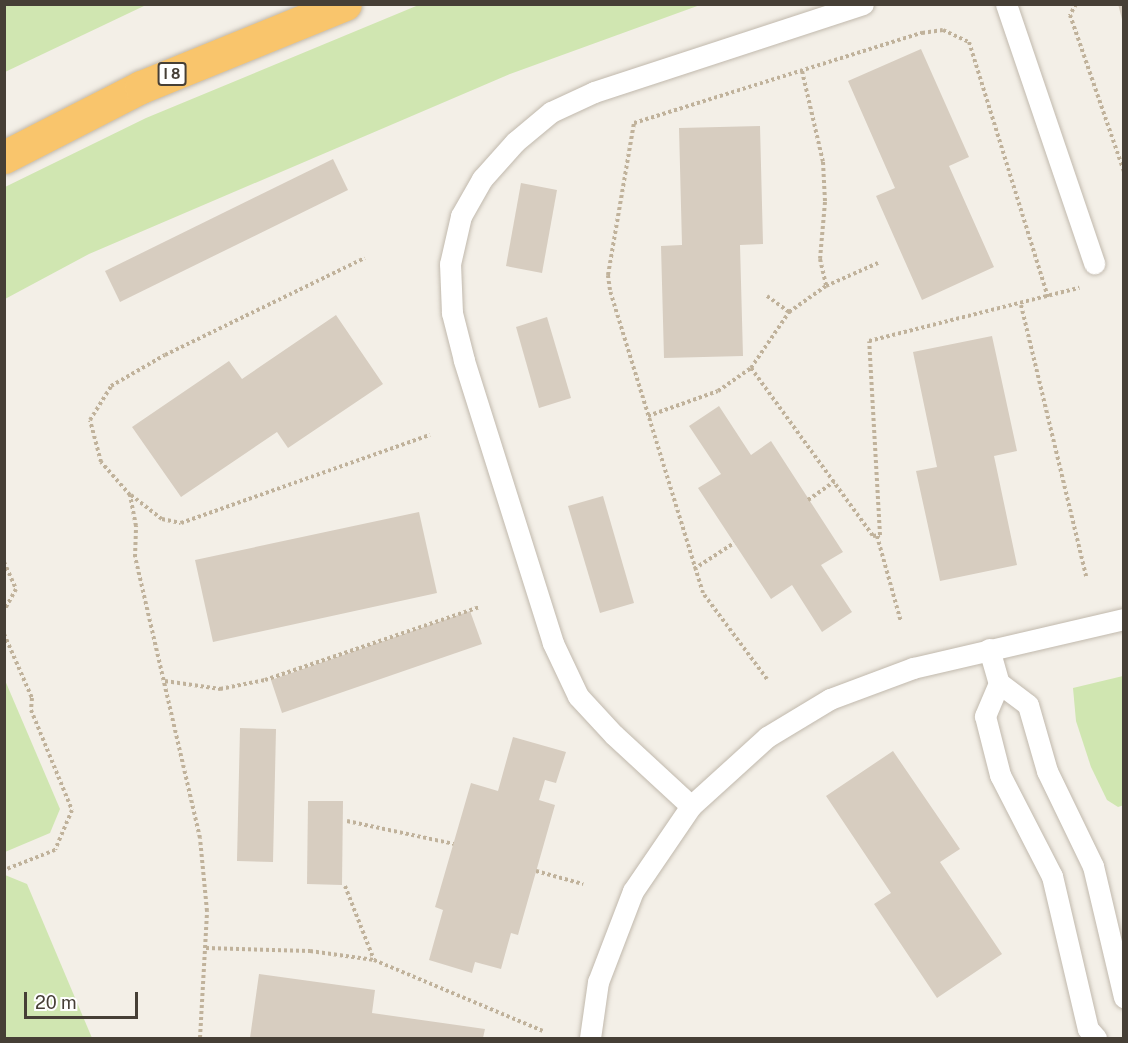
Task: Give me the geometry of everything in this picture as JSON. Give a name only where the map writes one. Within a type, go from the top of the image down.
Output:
[{"type":"highway","name":"I 8","points":[[4,157],[141,87],[345,4]]},
{"type":"lane","points":[[691,806],[614,735],[578,696],[553,643],[454,322],[450,264],[461,216],[482,179],[515,142],[551,112],[594,92],[863,4]]},
{"type":"lane","points":[[1006,4],[1094,263]]},
{"type":"lane","points":[[590,1038],[598,982],[633,891],[691,806],[767,737],[830,699],[913,668],[1124,619]]},
{"type":"lane","points":[[989,649],[999,683],[1028,705],[1047,771],[1093,866],[1124,997]]},
{"type":"lane","points":[[999,683],[986,716],[1000,775],[1052,876],[1088,1029],[1096,1038]]},
{"type":"path","points":[[1076,4],[1070,15],[1124,172]]},
{"type":"path","points":[[767,679],[702,593],[608,275],[634,123],[922,33],[943,30],[969,42],[1048,297]]},
{"type":"path","points":[[802,71],[823,162],[820,259],[826,286]]},
{"type":"path","points":[[364,258],[165,355],[111,386],[90,420],[92,438],[101,462],[130,495],[162,519],[181,523],[430,435]]},
{"type":"path","points":[[648,416],[718,391],[751,368],[789,312],[826,286],[878,263]]},
{"type":"path","points":[[877,536],[880,535],[869,340],[1021,305],[1092,285]]},
{"type":"path","points":[[767,296],[789,312]]},
{"type":"path","points":[[1021,305],[1086,576]]},
{"type":"path","points":[[751,368],[834,482],[877,536],[901,622]]},
{"type":"path","points":[[808,500],[834,482]]},
{"type":"path","points":[[130,495],[136,526],[135,557],[200,838],[207,911],[200,1038]]},
{"type":"path","points":[[694,569],[734,543]]},
{"type":"path","points":[[4,562],[16,589],[4,611]]},
{"type":"path","points":[[165,681],[220,689],[265,680],[480,607]]},
{"type":"path","points":[[4,634],[32,698],[30,710],[72,810],[55,850],[4,870]]},
{"type":"path","points":[[347,821],[454,844]]},
{"type":"path","points":[[536,871],[583,884]]},
{"type":"path","points":[[345,885],[374,960]]},
{"type":"path","points":[[206,948],[310,951],[374,960],[543,1031]]},
{"type":"green space","points":[[5,4],[146,4],[146,5],[5,72]]},
{"type":"green space","points":[[421,4],[700,5],[510,74],[89,254],[5,299],[5,187],[146,118]]},
{"type":"green space","points":[[1123,676],[1124,805],[1118,807],[1107,800],[1091,767],[1076,721],[1073,688]]},
{"type":"green space","points":[[4,678],[60,809],[50,833],[5,852]]},
{"type":"green space","points":[[5,875],[27,884],[92,1038],[5,1038]]},
{"type":"building","points":[[1118,4],[1124,4],[1124,23],[1123,23]]},
{"type":"building","points":[[921,49],[969,157],[949,166],[994,267],[922,300],[876,196],[895,188],[848,81]]},
{"type":"building","points":[[760,126],[763,244],[740,245],[743,356],[664,358],[661,246],[682,245],[679,128]]},
{"type":"building","points":[[333,159],[348,190],[120,302],[105,271]]},
{"type":"building","points":[[521,183],[557,190],[542,273],[506,266]]},
{"type":"building","points":[[336,315],[383,384],[288,448],[277,432],[181,497],[132,427],[229,361],[242,379]]},
{"type":"building","points":[[547,317],[571,398],[539,408],[516,327]]},
{"type":"building","points":[[992,336],[1017,451],[994,456],[1017,565],[940,581],[916,471],[937,467],[913,352]]},
{"type":"building","points":[[719,406],[751,455],[771,441],[843,552],[821,565],[852,612],[822,632],[792,585],[771,599],[698,488],[721,474],[689,426]]},
{"type":"building","points":[[603,496],[634,603],[600,613],[568,506]]},
{"type":"building","points":[[419,512],[437,593],[213,642],[195,560]]},
{"type":"building","points":[[470,611],[482,644],[282,713],[271,680]]},
{"type":"building","points":[[240,728],[276,729],[273,862],[237,861]]},
{"type":"building","points":[[513,737],[566,752],[556,783],[545,780],[539,800],[555,805],[518,935],[511,933],[501,969],[475,962],[472,973],[429,960],[443,910],[435,907],[471,783],[498,791]]},
{"type":"building","points":[[893,751],[960,849],[940,862],[1002,954],[937,998],[874,904],[891,893],[826,796]]},
{"type":"building","points":[[308,801],[343,801],[342,885],[307,884]]},
{"type":"building","points":[[259,974],[375,990],[372,1013],[485,1029],[483,1038],[250,1038]]}]
